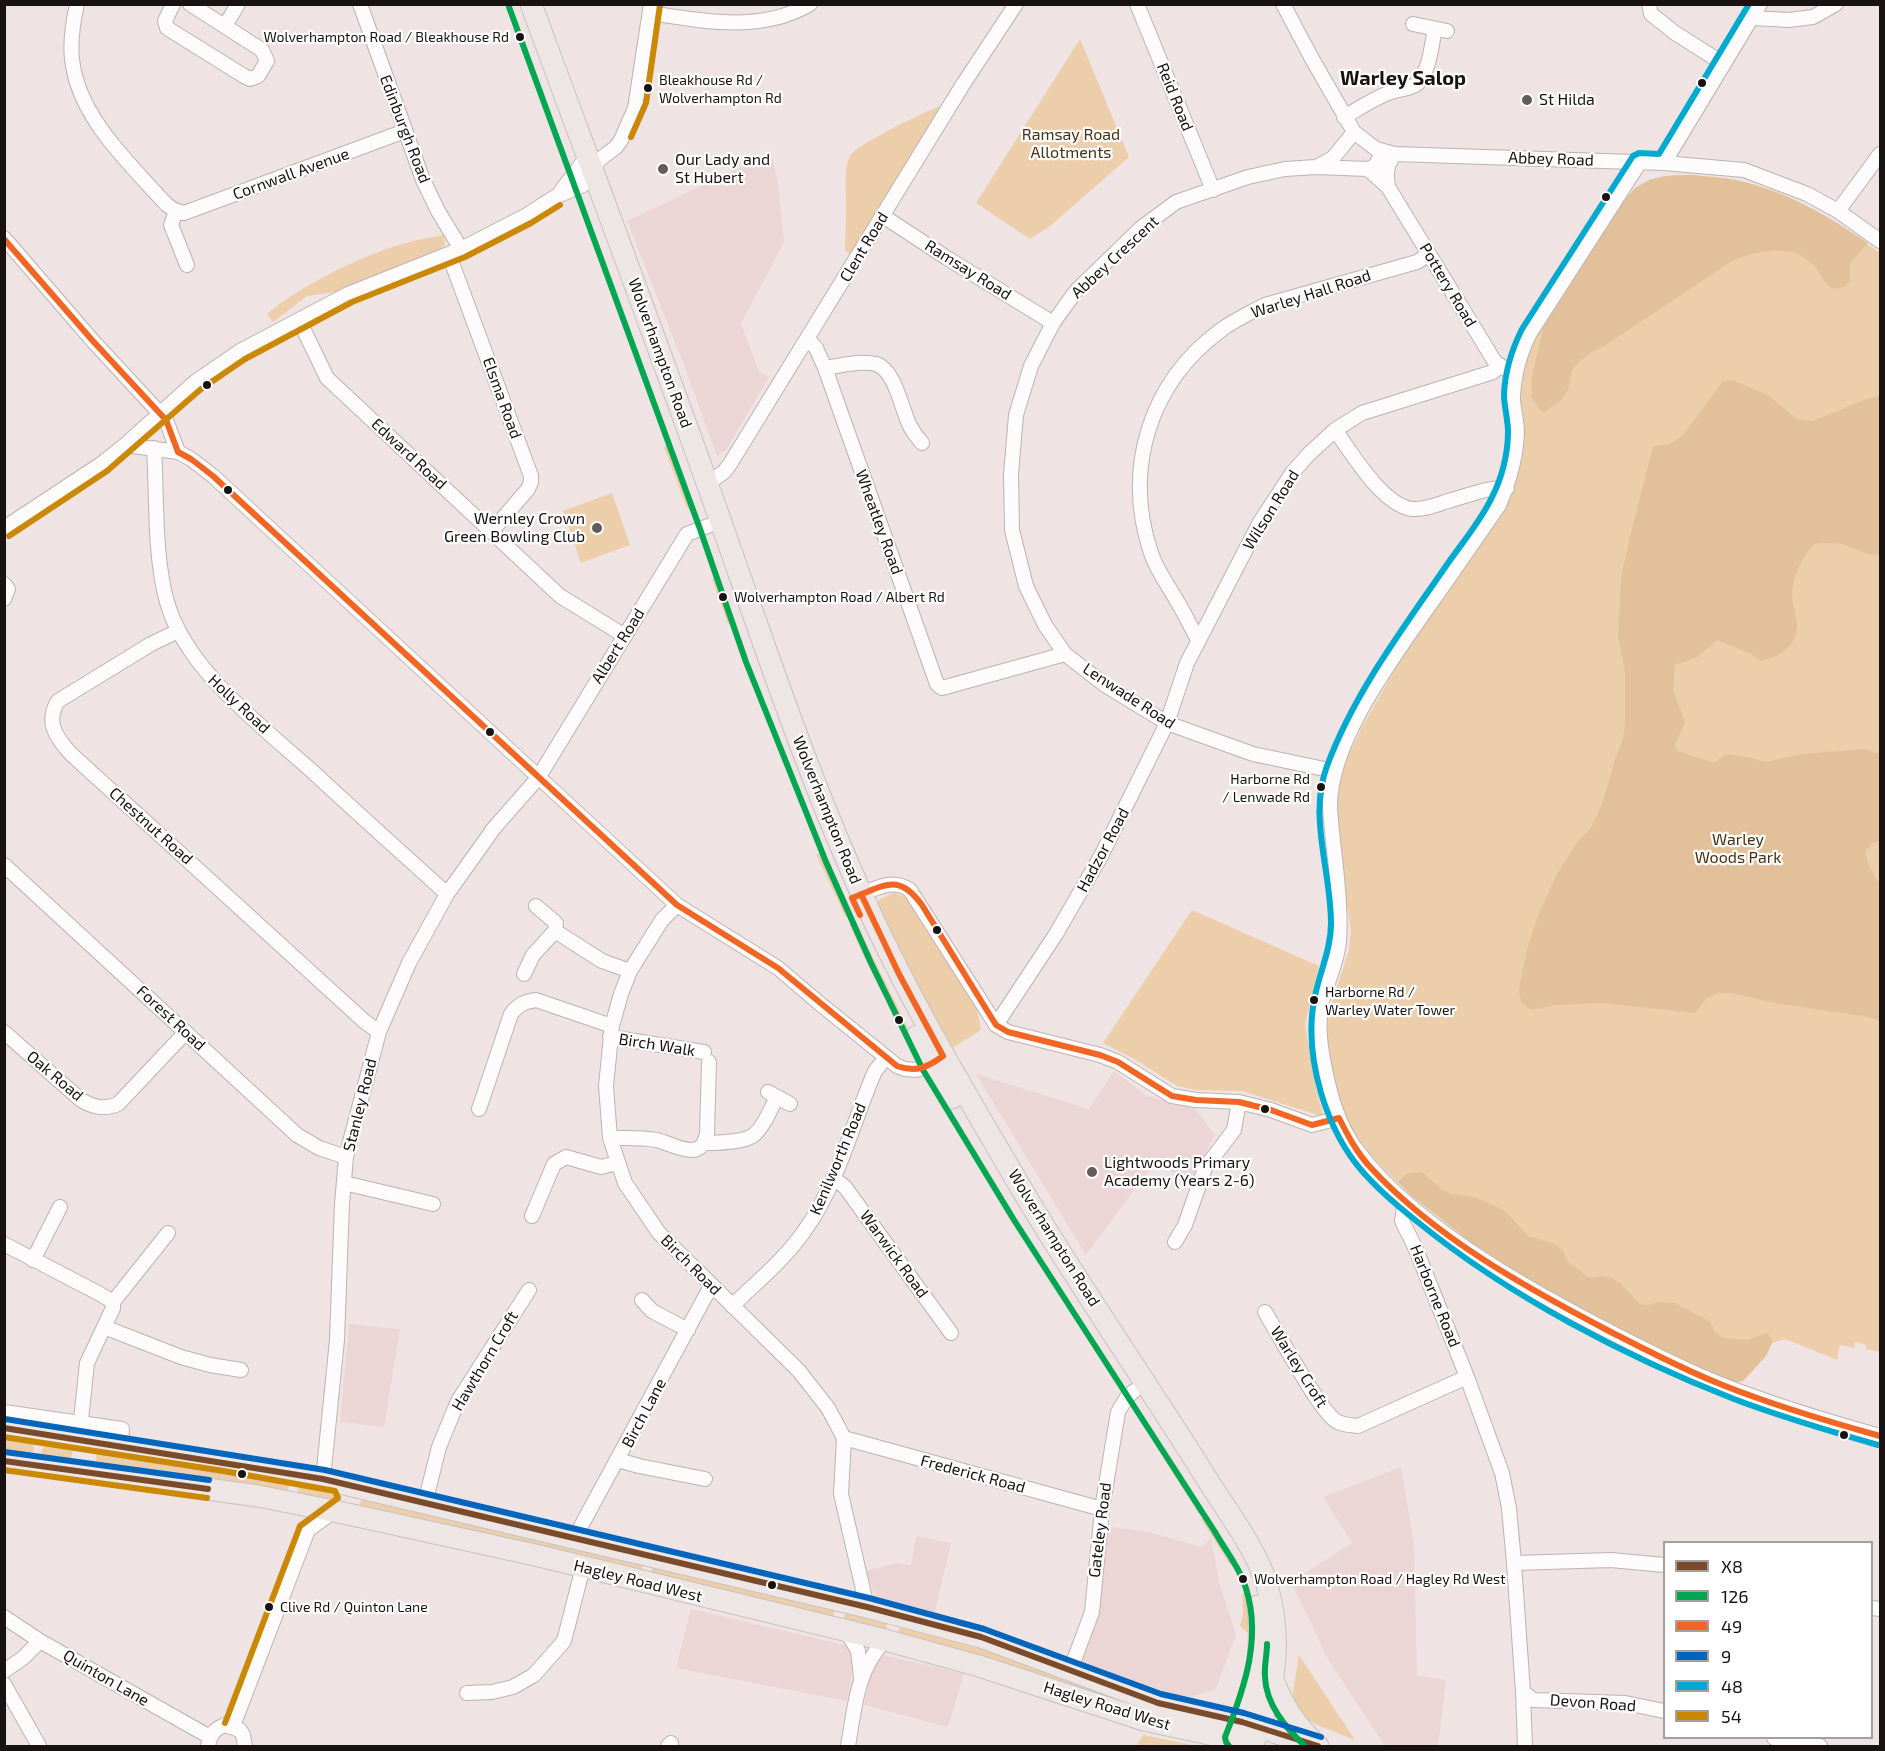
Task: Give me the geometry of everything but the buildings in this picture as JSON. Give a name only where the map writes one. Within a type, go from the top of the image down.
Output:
[{"type":"highway","name":"Wolverhampton Road","points":[[517,4],[585,170],[707,484],[879,959],[1022,1215],[1262,1570],[1271,1603],[1276,1638],[1273,1680],[1250,1736]]},
{"type":"highway","name":"Wolverhampton Road","points":[[531,4],[585,170],[754,659],[857,896]]},
{"type":"highway","points":[[707,484],[708,526]]},
{"type":"highway","name":"Wolverhampton Road","points":[[1140,1387],[1252,1578],[1261,1631],[1260,1658],[1254,1686],[1250,1736]]},
{"type":"highway","name":"Hagley Road West","points":[[4,1428],[49,1435],[82,1434],[121,1445],[332,1481],[859,1605],[981,1637],[1250,1736]]},
{"type":"highway","points":[[82,1434],[92,1449],[93,1457],[83,1472]]},
{"type":"highway","points":[[45,1466],[39,1455],[43,1441],[49,1435]]},
{"type":"highway","name":"Hagley Road West","points":[[4,1461],[296,1503],[334,1511],[583,1567],[885,1640],[978,1666],[1144,1720],[1318,1746]]},
{"type":"highway","points":[[296,1503],[294,1483],[302,1475]]},
{"type":"highway","points":[[332,1481],[348,1495],[346,1503],[334,1511]]},
{"type":"highway","points":[[644,1582],[651,1556]]},
{"type":"highway","points":[[847,1632],[839,1621],[838,1615],[842,1609],[859,1605]]},
{"type":"highway","points":[[885,1640],[893,1630],[893,1620],[887,1613]]},
{"type":"highway","points":[[1273,1680],[1282,1704],[1295,1723],[1318,1746]]},
{"type":"street","points":[[77,4],[72,58],[82,97],[119,151],[166,204],[176,211],[171,225],[187,265]]},
{"type":"street","points":[[173,4],[165,21],[167,28],[244,76],[250,78],[258,76],[267,61],[262,50],[190,4]]},
{"type":"street","points":[[225,26],[238,4]]},
{"type":"street","name":"Edinburgh Road","points":[[360,4],[405,131],[455,252]]},
{"type":"street","points":[[4,528],[125,446],[195,382],[240,351],[348,294],[455,252],[527,215],[555,196],[623,133],[637,101],[651,9],[724,23],[762,22],[802,9],[810,4]]},
{"type":"street","name":"Clent Road","points":[[707,484],[724,472],[730,464],[962,86],[1016,4]]},
{"type":"street","name":"Reid Road","points":[[1137,4],[1213,190]]},
{"type":"street","points":[[1283,4],[1354,132],[1368,145],[1389,153]]},
{"type":"street","points":[[1648,4],[1651,14],[1675,33],[1724,64]]},
{"type":"street","points":[[1664,164],[1760,4]]},
{"type":"street","points":[[1753,18],[1789,20],[1814,17],[1836,4]]},
{"type":"street","points":[[1344,117],[1373,99],[1414,86],[1418,82],[1427,68],[1441,30],[1413,24]]},
{"type":"street","name":"Cornwall Avenue","points":[[176,211],[184,213],[405,131]]},
{"type":"street","points":[[1316,167],[1333,158],[1354,132]]},
{"type":"street","name":"Pottery Road","points":[[1342,149],[1345,159],[1388,187],[1495,362],[1500,366]]},
{"type":"street","points":[[1362,169],[1375,166],[1389,153]]},
{"type":"street","points":[[1388,187],[1386,174],[1389,153]]},
{"type":"street","name":"Abbey Road","points":[[1389,153],[1640,162],[1744,170],[1807,194],[1838,211],[1881,241]]},
{"type":"street","points":[[1838,211],[1881,154]]},
{"type":"street","points":[[1640,162],[1520,351],[1513,398],[1517,431],[1515,459],[1507,488],[1499,505],[1403,643],[1370,696],[1350,733],[1334,771],[1329,790],[1329,808],[1340,914],[1339,944],[1322,1002],[1319,1029],[1328,1084],[1339,1118],[1354,1147],[1370,1167],[1405,1201],[1466,1248],[1551,1300],[1642,1348],[1741,1392],[1809,1416],[1881,1436]]},
{"type":"street","name":"Abbey Crescent","points":[[1065,654],[1045,625],[1026,586],[1012,530],[1011,475],[1016,415],[1031,366],[1053,323],[1076,291],[1141,228],[1176,202],[1257,175],[1285,169],[1316,167],[1362,169]]},
{"type":"street","name":"Ramsay Road","points":[[883,216],[1053,323]]},
{"type":"street","points":[[4,238],[166,420],[178,452]]},
{"type":"street","name":"Elsma Road","points":[[455,252],[531,476],[528,489],[492,531]]},
{"type":"street","name":"Warley Hall Road","points":[[1198,641],[1176,599],[1165,584],[1152,556],[1140,506],[1139,479],[1144,449],[1162,398],[1175,376],[1192,356],[1220,330],[1264,305],[1417,261],[1429,254]]},
{"type":"street","name":"Edward Road","points":[[299,320],[327,378],[560,596],[625,636]]},
{"type":"street","name":"Wheatley Road","points":[[808,339],[816,348],[825,368],[937,684],[942,688],[1065,654]]},
{"type":"street","points":[[825,368],[862,363],[882,367],[891,378],[910,426],[922,443]]},
{"type":"street","points":[[1500,366],[1517,373]]},
{"type":"street","name":"Wilson Road","points":[[1187,663],[1260,522],[1277,494],[1308,454],[1335,430],[1362,413],[1493,372],[1500,366]]},
{"type":"street","points":[[1335,430],[1382,492],[1401,506],[1426,508],[1494,488],[1507,488]]},
{"type":"street","points":[[125,446],[178,452],[213,476],[538,778],[600,832],[677,906],[778,968],[886,1058],[906,1071],[917,1071],[937,1060]]},
{"type":"street","name":"Holly Road","points":[[154,448],[159,567],[167,603],[178,631],[204,671],[249,715],[447,894]]},
{"type":"street","name":"Albert Road","points":[[538,778],[687,534],[708,526]]},
{"type":"street","points":[[4,584],[8,589],[4,599]]},
{"type":"street","name":"Chestnut Road","points":[[178,631],[151,644],[58,701],[52,719],[56,736],[70,753],[364,1022],[380,1032]]},
{"type":"street","name":"Lenwade Road","points":[[1065,654],[1105,685],[1167,723],[1197,736],[1252,754],[1334,771]]},
{"type":"street","name":"Hadzor Road","points":[[996,1025],[1056,934],[1101,856],[1167,723],[1187,663]]},
{"type":"street","name":"Stanley Road","points":[[332,1481],[346,1157],[380,1032],[409,963],[447,894],[494,828],[538,778]]},
{"type":"street","name":"Forest Road","points":[[4,865],[297,1135],[318,1148],[346,1157]]},
{"type":"street","points":[[857,896],[894,883],[901,884],[910,890],[996,1025],[1008,1032],[1100,1055],[1118,1062],[1172,1096],[1196,1100],[1239,1102],[1271,1110],[1312,1125],[1339,1118]]},
{"type":"street","points":[[524,974],[533,955],[555,931],[556,923],[553,919],[536,906]]},
{"type":"street","name":"Birch Road","points":[[677,906],[662,920],[630,971],[611,1032],[606,1086],[610,1138],[617,1163],[625,1182],[659,1233],[799,1371],[828,1408],[844,1438]]},
{"type":"street","points":[[555,931],[602,961],[630,971]]},
{"type":"street","name":"Birch Walk","points":[[479,1109],[511,1014],[525,1002],[536,1000],[611,1032],[700,1050],[707,1134],[705,1143]]},
{"type":"street","name":"Oak Road","points":[[4,1032],[81,1100],[90,1105],[109,1108],[118,1104],[186,1032]]},
{"type":"street","name":"Kenilworth Road","points":[[732,1306],[792,1249],[821,1205],[876,1071],[886,1058]]},
{"type":"street","points":[[610,1138],[657,1140],[691,1151],[700,1148],[705,1143],[718,1144],[751,1137],[757,1133],[772,1094],[790,1104]]},
{"type":"street","points":[[1175,1242],[1181,1222],[1205,1168],[1234,1130],[1239,1102]]},
{"type":"street","points":[[532,1216],[554,1164],[566,1157],[601,1167],[617,1163]]},
{"type":"street","name":"Warwick Road","points":[[833,1178],[845,1187],[951,1333]]},
{"type":"street","points":[[344,1183],[433,1204]]},
{"type":"street","name":"Harborne Road","points":[[1405,1201],[1402,1221],[1415,1247],[1467,1377],[1502,1473],[1509,1508],[1514,1563],[1525,1746]]},
{"type":"street","points":[[33,1260],[60,1207]]},
{"type":"street","points":[[112,1302],[168,1233]]},
{"type":"street","points":[[4,1244],[112,1302],[113,1308],[87,1362],[82,1434]]},
{"type":"street","name":"Birch Lane","points":[[574,1539],[711,1286]]},
{"type":"street","name":"Hawthorn Croft","points":[[425,1503],[439,1447],[458,1401],[529,1290]]},
{"type":"street","points":[[642,1300],[652,1311],[688,1330]]},
{"type":"street","name":"Warley Croft","points":[[1265,1312],[1321,1405],[1334,1420],[1344,1425],[1358,1426],[1467,1377]]},
{"type":"street","points":[[104,1327],[180,1357],[241,1370]]},
{"type":"street","name":"Gateley Road","points":[[1071,1671],[1092,1612],[1102,1509],[1118,1412],[1127,1397],[1140,1387]]},
{"type":"street","name":"Hagley Road West","points":[[4,1412],[82,1434]]},
{"type":"street","points":[[844,1438],[842,1494],[859,1605]]},
{"type":"street","name":"Frederick Road","points":[[844,1438],[1102,1509]]},
{"type":"street","points":[[618,1460],[705,1479]]},
{"type":"street","points":[[296,1503],[308,1530]]},
{"type":"street","points":[[233,1726],[308,1530],[334,1511]]},
{"type":"street","points":[[1514,1563],[1611,1560],[1663,1565]]},
{"type":"street","points":[[467,1693],[492,1692],[513,1687],[534,1675],[564,1641],[583,1567]]},
{"type":"street","name":"Quinton Lane","points":[[4,1617],[209,1742]]},
{"type":"street","points":[[847,1632],[858,1651],[861,1677]]},
{"type":"street","points":[[848,1746],[861,1677],[870,1658],[885,1640]]},
{"type":"street","points":[[4,1671],[23,1658],[40,1641]]},
{"type":"street","points":[[4,1684],[39,1746]]},
{"type":"street","name":"Devon Road","points":[[1523,1692],[1533,1700],[1625,1703],[1663,1711]]},
{"type":"street","points":[[209,1742],[220,1727],[225,1725],[240,1730],[245,1746]]},
{"type":"street","points":[[1784,1739],[1820,1746]]},
{"type":"shaded area","points":[[771,153],[778,183],[784,242],[741,324],[759,372],[769,377],[726,450],[717,456],[686,370],[627,221]]},
{"type":"shaded area","name":"Lightwoods Primary Academy (Years 2-6)","points":[[1114,1071],[1147,1096],[1194,1107],[1215,1135],[1191,1182],[1155,1162],[1086,1255],[976,1074],[1089,1109]]},
{"type":"shaded area","points":[[349,1324],[400,1329],[384,1427],[340,1422]]},
{"type":"shaded area","points":[[1401,1467],[1414,1545],[1417,1675],[1446,1680],[1438,1746],[1385,1746],[1328,1659],[1291,1582],[1352,1543],[1323,1497]]},
{"type":"shaded area","points":[[1104,1526],[1149,1532],[1202,1547],[1211,1538],[1219,1582],[1236,1634],[1216,1689],[1187,1698],[1077,1664]]},
{"type":"shaded area","points":[[916,1536],[951,1543],[935,1612],[875,1596],[866,1571],[897,1563],[911,1565]]},
{"type":"shaded area","points":[[691,1609],[853,1647],[856,1652],[847,1701],[676,1668]]},
{"type":"shaded area","points":[[883,1655],[964,1674],[948,1727],[864,1705],[873,1667]]},
{"type":"green space","name":"Ramsay Road Allotments","points":[[1080,39],[1129,157],[1049,227],[1030,239],[976,203]]},
{"type":"green space","points":[[944,105],[850,254],[845,250],[845,176],[850,156],[878,136]]},
{"type":"green space","points":[[1694,175],[1736,180],[1794,199],[1847,230],[1880,253],[1880,1352],[1866,1349],[1866,1345],[1855,1342],[1854,1348],[1840,1345],[1837,1360],[1785,1339],[1772,1343],[1759,1364],[1743,1381],[1513,1269],[1461,1235],[1413,1197],[1361,1144],[1348,1122],[1336,1094],[1326,1036],[1330,1008],[1349,950],[1351,930],[1334,823],[1339,776],[1362,727],[1396,668],[1443,595],[1500,515],[1520,413],[1519,388],[1528,349],[1628,196],[1645,183],[1662,177]]},
{"type":"green space","points":[[1694,175],[1730,179],[1771,190],[1821,213],[1868,243],[1850,263],[1850,281],[1844,287],[1833,289],[1804,257],[1784,251],[1774,250],[1752,254],[1732,261],[1590,353],[1572,370],[1568,390],[1561,400],[1545,412],[1540,410],[1532,397],[1531,381],[1546,316],[1620,205],[1635,188],[1649,180],[1666,176]]},
{"type":"green space","points":[[444,235],[445,245],[438,251],[335,292],[307,296],[273,322],[267,314],[312,283],[348,265],[404,243]]},
{"type":"green space","name":"Warley Woods Park","points":[[1732,380],[1768,395],[1797,419],[1813,421],[1880,395],[1880,555],[1867,554],[1839,544],[1814,544],[1802,562],[1792,589],[1797,628],[1789,647],[1774,657],[1761,661],[1749,653],[1717,640],[1697,657],[1675,665],[1673,690],[1685,722],[1675,745],[1678,751],[1715,763],[1725,754],[1766,762],[1800,754],[1865,749],[1880,754],[1880,841],[1872,843],[1865,852],[1869,866],[1880,885],[1880,1021],[1730,993],[1718,993],[1706,999],[1695,1013],[1603,1003],[1555,1005],[1531,1010],[1521,1002],[1519,989],[1527,949],[1539,913],[1557,874],[1578,841],[1591,828],[1603,802],[1623,739],[1625,672],[1618,636],[1621,578],[1653,446],[1670,444],[1684,434],[1723,381]]},
{"type":"green space","points":[[670,445],[694,509],[686,506],[664,447]]},
{"type":"green space","name":"Wernley Crown Green Bowling Club","points":[[612,493],[630,545],[581,563],[563,511]]},
{"type":"green space","points":[[719,578],[734,619],[728,624],[712,579]]},
{"type":"green space","points":[[816,854],[826,855],[851,912],[850,915],[845,916]]},
{"type":"green space","points":[[894,893],[910,899],[977,1009],[981,1030],[949,1050],[878,910],[878,900]]},
{"type":"green space","points":[[1192,910],[1319,966],[1305,1025],[1316,1089],[1324,1117],[1242,1091],[1196,1090],[1177,1086],[1136,1060],[1103,1043]]},
{"type":"green space","points":[[855,921],[923,1058],[921,1061],[892,1011],[857,942],[849,924]]},
{"type":"green space","points":[[1422,1172],[1441,1189],[1451,1194],[1475,1197],[1499,1208],[1508,1214],[1528,1236],[1557,1245],[1568,1262],[1590,1278],[1610,1277],[1620,1283],[1640,1304],[1675,1303],[1709,1321],[1723,1338],[1747,1340],[1767,1333],[1773,1341],[1766,1356],[1743,1381],[1730,1383],[1682,1362],[1552,1294],[1472,1243],[1413,1197],[1398,1182],[1408,1173]]},
{"type":"green space","points":[[4,1433],[32,1442],[34,1448],[32,1455],[5,1455]]},
{"type":"green space","points":[[46,1443],[74,1444],[70,1464],[45,1459],[41,1452]]},
{"type":"green space","points":[[99,1450],[290,1484],[286,1493],[97,1467],[96,1457]]},
{"type":"green space","points":[[1170,1456],[1204,1510],[1199,1514],[1164,1459]]},
{"type":"green space","points":[[299,1484],[336,1489],[340,1497],[336,1503],[300,1495]]},
{"type":"green space","points":[[363,1494],[643,1562],[642,1569],[639,1574],[361,1509],[359,1506]]},
{"type":"green space","points":[[1208,1515],[1219,1533],[1232,1564],[1230,1565],[1201,1519]]},
{"type":"green space","points":[[653,1565],[835,1607],[833,1619],[650,1578]]},
{"type":"green space","points":[[1246,1593],[1251,1604],[1254,1632],[1249,1634],[1240,1626],[1243,1614],[1242,1594]]},
{"type":"green space","points":[[849,1611],[886,1622],[887,1631],[846,1625],[844,1616]]},
{"type":"green space","points":[[905,1627],[994,1653],[1120,1698],[1163,1716],[899,1637],[899,1628]]},
{"type":"green space","points":[[1299,1655],[1355,1740],[1299,1715],[1291,1703]]},
{"type":"green space","points":[[1143,1735],[1197,1746],[1137,1744]]},
{"type":"transit line","name":"48","points":[[1749,4],[1659,154],[1639,153],[1633,156],[1522,329],[1507,369],[1504,394],[1508,440],[1504,465],[1496,490],[1477,524],[1380,663],[1338,739],[1327,766],[1320,804],[1320,824],[1331,923],[1329,942],[1313,1008],[1312,1045],[1315,1069],[1324,1102],[1334,1128],[1349,1153],[1361,1170],[1384,1194],[1454,1250],[1530,1300],[1652,1364],[1752,1406],[1878,1445]]},
{"type":"transit line","name":"54","points":[[631,137],[646,103],[660,5]]},
{"type":"transit line","name":"126","points":[[509,7],[700,529],[746,662],[826,862],[871,963],[923,1070],[1014,1220],[1215,1532],[1243,1580],[1249,1600],[1252,1640],[1245,1679],[1225,1737],[1229,1746]]},
{"type":"transit line","name":"54","points":[[9,536],[107,471],[201,389],[245,359],[352,302],[465,257],[531,223],[560,205]]},
{"type":"transit line","name":"49","points":[[4,239],[166,420],[178,452],[213,476],[677,905],[778,968],[897,1066],[910,1069],[927,1066],[943,1056],[899,974],[861,894]]},
{"type":"transit line","name":"49","points":[[860,915],[852,898],[882,886],[898,885],[906,888],[922,905],[996,1025],[1008,1032],[1100,1055],[1118,1062],[1172,1096],[1196,1100],[1239,1102],[1271,1110],[1312,1125],[1339,1118],[1361,1156],[1396,1193],[1453,1239],[1514,1279],[1609,1331],[1706,1378],[1779,1406],[1880,1436]]},
{"type":"transit line","name":"9","points":[[5,1419],[325,1470],[869,1598],[984,1629],[1161,1694],[1244,1713],[1321,1737]]},
{"type":"transit line","name":"X8","points":[[4,1428],[323,1479],[867,1607],[981,1637],[1158,1703],[1242,1722],[1318,1746]]},
{"type":"transit line","name":"54","points":[[4,1437],[224,1471],[335,1491],[338,1498],[300,1526],[225,1723]]},
{"type":"transit line","name":"9","points":[[5,1452],[209,1480]]},
{"type":"transit line","name":"X8","points":[[4,1461],[208,1489]]},
{"type":"transit line","name":"54","points":[[4,1470],[207,1498]]},
{"type":"transit line","name":"126","points":[[1267,1644],[1265,1673],[1269,1697],[1284,1724],[1305,1746]]},
{"type":"place","name":"Wolverhampton Road / Bleakhouse Rd","points":[[520,37]]},
{"type":"place","name":"Bleakhouse Rd / Wolverhampton Rd","points":[[648,88]]},
{"type":"place","name":"St Hilda","points":[[1527,100]]},
{"type":"place","name":"Our Lady and St Hubert","points":[[663,169]]},
{"type":"place","name":"Wernley Crown Green Bowling Club","points":[[597,528]]},
{"type":"place","name":"Wolverhampton Road / Albert Rd","points":[[723,597]]},
{"type":"place","name":"Harborne Rd / Lenwade Rd","points":[[1321,787]]},
{"type":"place","name":"Harborne Rd / Warley Water Tower","points":[[1314,1000]]},
{"type":"place","name":"Lightwoods Primary Academy (Years 2-6)","points":[[1092,1172]]},
{"type":"place","name":"Wolverhampton Road / Hagley Rd West","points":[[1243,1579]]},
{"type":"place","name":"Clive Rd / Quinton Lane","points":[[269,1607]]},
{"type":"district","name":"Warley Salop","points":[[1403,78]]}]
